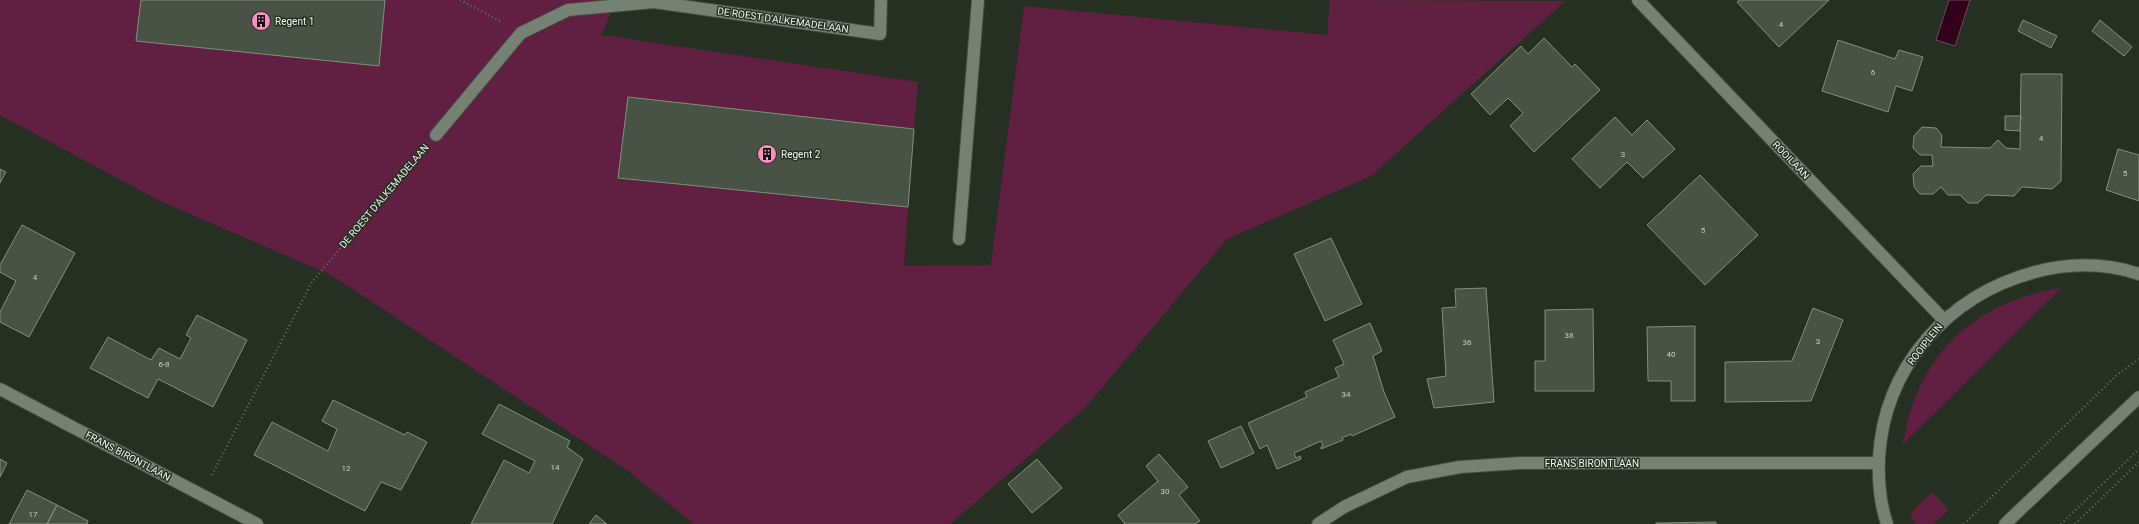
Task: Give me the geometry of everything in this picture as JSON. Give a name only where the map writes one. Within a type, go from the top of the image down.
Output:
[{"type":"street","name":"DE ROEST D'ALKEMADELAAN","points":[[436,135],[522,33],[568,10],[655,1],[880,34],[881,0]]},
{"type":"street","points":[[959,239],[978,0]]},
{"type":"street","name":"ROOILAAN","points":[[1638,0],[1944,320]]},
{"type":"street","name":"ROOIPLEIN","points":[[1887,524],[1881,498],[1879,462],[1880,442],[1893,396],[1915,355],[1944,320],[1964,304],[1986,290],[2006,281],[2051,268],[2102,266],[2123,268],[2139,274]]},
{"type":"street","name":"FRANS BIRONTLAAN","points":[[0,389],[257,524]]},
{"type":"street","points":[[2005,524],[2139,397]]},
{"type":"street","name":"FRANS BIRONTLAAN","points":[[1318,524],[1344,507],[1407,477],[1460,467],[1520,463],[1879,462]]},
{"type":"path","points":[[460,0],[522,33]]},
{"type":"path","name":"DE ROEST D'ALKEMADELAAN","points":[[202,495],[312,282],[436,135]]},
{"type":"path","points":[[1964,524],[2118,374],[2139,359]]},
{"type":"path","points":[[2061,524],[2139,449]]},
{"type":"path","points":[[2075,524],[2139,462]]},
{"type":"shaded area","points":[[0,0],[141,0],[136,41],[379,66],[385,0],[616,0],[602,35],[918,82],[914,129],[628,97],[618,178],[908,207],[904,266],[991,265],[1024,6],[1327,35],[1330,0],[1565,1],[1371,176],[1227,239],[1085,408],[950,524],[694,524],[628,471],[333,276],[158,200],[0,115]]},
{"type":"shaded area","points":[[1949,0],[1970,0],[1955,46],[1936,40]]},
{"type":"shaded area","points":[[2061,288],[1902,445],[1911,409],[1923,380],[1952,340],[1970,325],[1990,312],[2012,301],[2036,293]]},
{"type":"shaded area","points":[[1932,492],[1949,510],[1933,524],[1916,524],[1910,514]]},
{"type":"building","name":"Regent 1","points":[[141,0],[385,0],[379,66],[136,41]]},
{"type":"building","points":[[1739,0],[1829,0],[1779,47],[1737,2]]},
{"type":"building","points":[[2023,20],[2057,36],[2051,48],[2018,31]]},
{"type":"building","points":[[2100,20],[2132,47],[2124,56],[2092,31]]},
{"type":"building","points":[[1544,38],[1572,67],[1575,64],[1600,90],[1534,152],[1510,126],[1523,113],[1508,98],[1490,115],[1471,94],[1521,46],[1528,54]]},
{"type":"building","points":[[1838,40],[1895,59],[1899,50],[1923,57],[1912,91],[1896,86],[1888,112],[1822,91]]},
{"type":"building","points":[[2021,74],[2062,74],[2061,181],[2052,189],[2022,187],[2014,196],[1986,195],[1978,203],[1968,203],[1960,195],[1948,195],[1941,187],[1933,194],[1920,194],[1914,187],[1913,174],[1921,166],[1933,166],[1932,155],[1920,155],[1913,148],[1914,136],[1922,127],[1936,128],[1942,135],[1941,147],[1990,148],[1998,140],[2006,148],[2020,149]]},
{"type":"building","name":"Regent 2","points":[[628,97],[914,129],[908,207],[618,178]]},
{"type":"building","points":[[2005,116],[2021,116],[2020,131],[2005,130]]},
{"type":"building","points":[[1615,117],[1632,135],[1647,120],[1675,149],[1643,178],[1627,162],[1600,188],[1572,159]]},
{"type":"building","points":[[2118,149],[2139,155],[2139,201],[2106,190]]},
{"type":"building","points":[[0,169],[6,172],[0,183]]},
{"type":"building","points":[[1700,175],[1758,235],[1705,285],[1647,225]]},
{"type":"building","points":[[22,225],[75,253],[29,337],[0,322],[0,312],[16,281],[0,272],[0,265]]},
{"type":"building","points":[[1331,238],[1362,304],[1325,321],[1294,254]]},
{"type":"building","points":[[1486,288],[1494,402],[1434,408],[1427,379],[1446,376],[1442,308],[1456,307],[1455,289]]},
{"type":"building","points":[[1813,308],[1843,320],[1811,401],[1725,402],[1725,362],[1792,361]]},
{"type":"building","points":[[1593,309],[1594,391],[1535,391],[1535,361],[1545,361],[1545,310]]},
{"type":"building","points":[[197,315],[247,340],[213,407],[158,379],[148,398],[90,368],[108,337],[151,360],[159,348],[180,359],[191,338],[186,335]]},
{"type":"building","points":[[1370,323],[1382,351],[1373,356],[1384,392],[1395,417],[1352,436],[1351,434],[1342,438],[1343,440],[1321,449],[1323,446],[1321,441],[1294,453],[1296,458],[1300,456],[1301,459],[1277,469],[1267,445],[1260,449],[1248,423],[1307,397],[1305,392],[1339,377],[1335,368],[1344,364],[1333,340]]},
{"type":"building","points":[[1695,326],[1695,401],[1671,401],[1671,381],[1648,381],[1647,327]]},
{"type":"building","points":[[333,400],[405,435],[407,432],[427,442],[401,490],[381,482],[365,511],[254,455],[272,422],[328,451],[337,429],[322,421]]},
{"type":"building","points":[[499,404],[570,441],[567,447],[583,459],[552,524],[471,524],[504,460],[529,473],[535,461],[482,434]]},
{"type":"building","points":[[1241,426],[1254,453],[1221,468],[1208,441]]},
{"type":"building","points":[[1159,454],[1188,487],[1179,495],[1200,521],[1195,524],[1125,524],[1118,515],[1158,481],[1146,466]]},
{"type":"building","points":[[0,459],[7,463],[0,477]]},
{"type":"building","points":[[1037,459],[1062,488],[1032,513],[1008,484]]},
{"type":"building","points":[[27,490],[57,505],[47,524],[9,524]]},
{"type":"building","points":[[57,505],[88,521],[87,524],[47,524]]},
{"type":"building","points":[[596,515],[607,524],[589,524]]},
{"type":"building","points":[[1716,522],[1716,524],[1656,524],[1656,523]]},
{"type":"place","name":"Regent 1","points":[[261,21]]},
{"type":"place","name":"Regent 2","points":[[767,154]]}]
